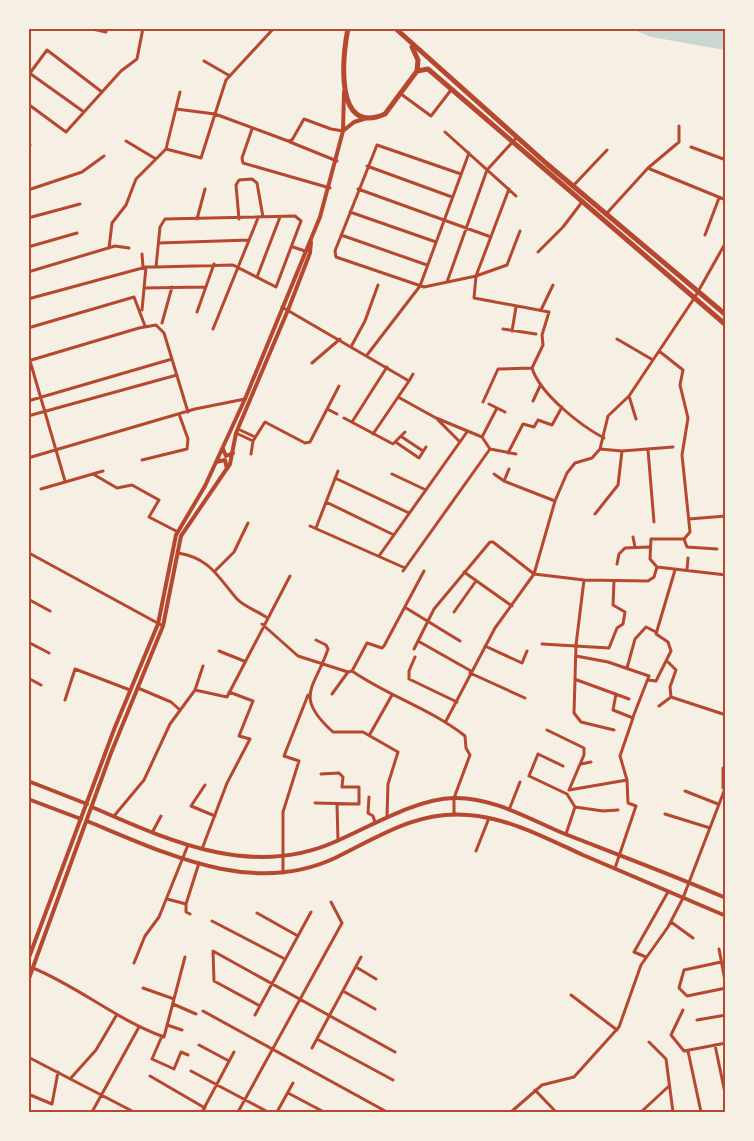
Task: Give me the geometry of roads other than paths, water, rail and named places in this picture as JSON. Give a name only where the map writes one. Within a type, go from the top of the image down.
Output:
[{"type":"main road","points":[[348,28],[344,91],[353,109],[374,117],[387,113],[417,70],[418,60],[406,39]]},
{"type":"main road","points":[[395,28],[573,186],[726,315]]},
{"type":"main road","points":[[417,70],[428,69],[726,325]]},
{"type":"street","points":[[88,28],[106,32]]},
{"type":"street","points":[[28,104],[66,132],[102,92],[137,59],[143,28]]},
{"type":"street","points":[[166,149],[201,158],[223,87],[230,76],[274,28]]},
{"type":"street","points":[[84,112],[29,72],[47,50],[102,92]]},
{"type":"street","points":[[204,61],[230,76]]},
{"type":"street","points":[[401,94],[431,116],[452,89]]},
{"type":"street","points":[[28,981],[140,688],[184,531],[226,470],[234,453],[239,432],[310,253],[311,241],[337,161],[343,131],[344,91]]},
{"type":"street","points":[[109,248],[112,224],[126,205],[136,179],[166,149],[180,92]]},
{"type":"street","points":[[176,109],[215,114],[337,161]]},
{"type":"street","points":[[288,141],[292,140],[304,119],[343,131],[354,122],[374,117]]},
{"type":"street","points":[[606,214],[648,168],[679,142],[679,126]]},
{"type":"street","points":[[252,128],[241,161],[243,163],[328,188]]},
{"type":"street","points":[[445,132],[516,196]]},
{"type":"street","points":[[447,284],[488,170],[517,137]]},
{"type":"street","points":[[126,141],[156,159]]},
{"type":"street","points":[[461,174],[379,145],[374,147],[335,251],[339,260],[420,286],[447,284],[507,265],[520,231]]},
{"type":"street","points":[[691,147],[726,160]]},
{"type":"street","points":[[573,186],[606,150]]},
{"type":"street","points":[[368,355],[420,286],[469,153]]},
{"type":"street","points":[[28,190],[82,172],[104,156]]},
{"type":"street","points":[[367,166],[452,197]]},
{"type":"street","points":[[650,169],[726,200]]},
{"type":"street","points":[[239,219],[236,185],[239,180],[245,179],[257,183],[263,218]]},
{"type":"street","points":[[197,219],[205,189]]},
{"type":"street","points":[[358,189],[491,237]]},
{"type":"street","points":[[508,189],[476,276],[474,298],[550,313],[542,335],[542,348],[532,368]]},
{"type":"street","points":[[705,235],[719,198]]},
{"type":"street","points":[[538,252],[563,227],[582,202]]},
{"type":"street","points":[[28,218],[81,204]]},
{"type":"street","points":[[350,212],[436,242]]},
{"type":"street","points":[[257,277],[280,217]]},
{"type":"street","points":[[28,299],[144,267],[156,267],[214,264],[238,266],[278,286],[300,219],[280,217],[165,219],[160,227],[156,267]]},
{"type":"street","points":[[213,329],[258,218]]},
{"type":"street","points":[[28,246],[77,233]]},
{"type":"street","points":[[341,234],[427,265]]},
{"type":"street","points":[[159,243],[249,240]]},
{"type":"street","points":[[177,553],[178,532],[216,463],[304,251],[311,241]]},
{"type":"street","points":[[447,722],[485,646],[534,574],[555,501],[573,465],[592,458],[600,449],[608,416],[629,396],[695,297],[726,242]]},
{"type":"street","points":[[292,247],[310,253]]},
{"type":"street","points":[[28,272],[109,248],[129,248]]},
{"type":"street","points":[[142,254],[145,288],[142,310]]},
{"type":"street","points":[[197,312],[214,264]]},
{"type":"street","points":[[352,345],[365,321],[378,285]]},
{"type":"street","points":[[541,310],[553,285]]},
{"type":"street","points":[[162,323],[172,287]]},
{"type":"street","points":[[145,288],[205,287]]},
{"type":"street","points":[[28,328],[134,297],[145,326]]},
{"type":"street","points":[[282,307],[352,345],[409,381]]},
{"type":"street","points":[[512,331],[516,307]]},
{"type":"street","points":[[30,360],[145,326],[161,328],[188,412]]},
{"type":"street","points":[[502,329],[536,334]]},
{"type":"street","points":[[312,363],[340,339]]},
{"type":"street","points":[[617,339],[653,360]]},
{"type":"street","points":[[268,341],[274,343]]},
{"type":"street","points":[[659,351],[683,370],[680,385],[687,418],[682,455],[689,534],[684,539],[654,538],[649,547],[651,562],[657,567],[724,575],[726,580]]},
{"type":"street","points":[[28,354],[65,481]]},
{"type":"street","points":[[28,401],[172,359]]},
{"type":"street","points":[[352,422],[387,367]]},
{"type":"street","points":[[532,368],[540,386],[580,420],[586,428],[604,438]]},
{"type":"street","points":[[483,402],[498,369],[532,368]]},
{"type":"street","points":[[373,434],[413,374]]},
{"type":"street","points":[[28,416],[177,375]]},
{"type":"street","points":[[251,454],[252,438],[263,423],[268,422],[308,444],[339,386]]},
{"type":"street","points":[[533,401],[540,386]]},
{"type":"street","points":[[629,396],[636,419]]},
{"type":"street","points":[[398,397],[467,432],[482,437],[490,449],[516,454]]},
{"type":"street","points":[[28,458],[179,414],[243,399]]},
{"type":"street","points":[[489,404],[505,412]]},
{"type":"street","points":[[508,453],[523,424],[534,427],[538,420],[552,425],[562,407]]},
{"type":"street","points":[[482,437],[497,408]]},
{"type":"street","points":[[327,409],[337,414]]},
{"type":"street","points":[[142,460],[187,449],[188,439],[179,414]]},
{"type":"street","points":[[436,417],[460,442]]},
{"type":"street","points":[[344,418],[391,444],[397,443],[405,432]]},
{"type":"street","points":[[239,432],[252,438]]},
{"type":"street","points":[[379,556],[467,432]]},
{"type":"street","points":[[402,437],[423,451]]},
{"type":"street","points":[[397,443],[419,458],[426,447]]},
{"type":"street","points":[[223,447],[226,456],[234,453]]},
{"type":"street","points":[[600,449],[622,451],[673,447]]},
{"type":"street","points":[[310,526],[404,569],[490,449]]},
{"type":"street","points":[[648,450],[654,522]]},
{"type":"street","points":[[595,514],[618,485],[622,451]]},
{"type":"street","points":[[216,463],[225,460],[226,470]]},
{"type":"street","points":[[504,481],[509,469]]},
{"type":"street","points":[[42,489],[103,471]]},
{"type":"street","points":[[316,528],[338,471]]},
{"type":"street","points":[[93,474],[117,488],[132,486],[159,500],[150,517],[178,532]]},
{"type":"street","points":[[392,474],[426,490]]},
{"type":"street","points":[[494,474],[504,481],[555,501]]},
{"type":"street","points":[[335,477],[410,513]]},
{"type":"street","points":[[326,502],[394,535]]},
{"type":"street","points":[[689,519],[726,516]]},
{"type":"street","points":[[216,570],[234,552],[248,523]]},
{"type":"street","points":[[633,537],[635,547]]},
{"type":"street","points":[[684,539],[687,547],[717,549]]},
{"type":"street","points":[[414,649],[440,601],[491,542],[534,574],[584,580],[648,581],[654,577],[657,567]]},
{"type":"street","points":[[617,564],[621,551],[635,547],[649,547]]},
{"type":"street","points":[[29,553],[158,624]]},
{"type":"street","points":[[177,553],[192,556],[216,570],[238,600],[266,616]]},
{"type":"street","points":[[687,570],[688,558]]},
{"type":"street","points":[[656,632],[675,569]]},
{"type":"street","points":[[332,694],[350,671],[367,643],[383,648],[424,571]]},
{"type":"street","points":[[464,572],[512,606]]},
{"type":"street","points":[[195,690],[224,697],[229,692],[266,616],[290,576]]},
{"type":"street","points":[[584,580],[576,645],[575,717],[586,723],[614,730]]},
{"type":"street","points":[[454,612],[476,581]]},
{"type":"street","points":[[542,644],[607,648],[611,645],[617,628],[623,624],[625,612],[623,609],[614,607],[614,581]]},
{"type":"street","points":[[28,599],[50,611]]},
{"type":"street","points":[[405,608],[460,641]]},
{"type":"street","points":[[28,960],[158,624]]},
{"type":"street","points":[[262,624],[293,654],[322,665],[350,671],[447,722],[465,736],[466,748],[470,755],[454,799],[454,813]]},
{"type":"street","points":[[627,668],[637,636],[646,627],[656,632],[671,645],[668,662],[655,682],[648,680]]},
{"type":"street","points":[[282,871],[281,836],[285,799],[299,761],[284,756],[328,646],[316,640]]},
{"type":"street","points":[[418,640],[471,672],[525,698]]},
{"type":"street","points":[[28,642],[50,653]]},
{"type":"street","points":[[485,646],[522,663],[526,651]]},
{"type":"street","points":[[219,651],[244,661]]},
{"type":"street","points":[[415,657],[409,670],[409,679],[457,702]]},
{"type":"street","points":[[576,657],[596,659],[649,676],[620,756],[627,780],[628,803],[635,806],[615,866]]},
{"type":"street","points":[[668,662],[676,670],[670,687],[671,697]]},
{"type":"street","points":[[114,816],[144,780],[170,724],[195,690],[203,666]]},
{"type":"street","points":[[65,700],[75,669],[131,690]]},
{"type":"street","points":[[28,678],[41,685]]},
{"type":"street","points":[[577,680],[628,699]]},
{"type":"street","points":[[140,688],[180,711]]},
{"type":"street","points":[[202,849],[226,783],[249,739],[239,736],[253,701],[229,692]]},
{"type":"street","points":[[308,694],[310,704],[333,732],[357,731],[370,734],[398,752],[388,784],[387,816]]},
{"type":"street","points":[[370,734],[392,694]]},
{"type":"street","points":[[616,694],[613,710],[633,717]]},
{"type":"street","points":[[659,706],[671,697]]},
{"type":"street","points":[[671,697],[726,715]]},
{"type":"street","points":[[548,730],[584,748],[568,792],[575,807],[566,834]]},
{"type":"street","points":[[563,766],[538,754],[529,776],[568,792],[627,780]]},
{"type":"street","points":[[580,764],[591,762]]},
{"type":"street","points":[[511,1113],[535,1089],[547,1082],[574,1077],[617,1030],[626,1016],[639,970],[671,922],[710,828],[724,787],[723,768]]},
{"type":"street","points":[[315,803],[359,804],[359,787],[342,787],[343,777],[339,773],[321,774]]},
{"type":"street","points":[[28,781],[86,806]]},
{"type":"street","points":[[509,810],[520,782]]},
{"type":"street","points":[[205,785],[191,806],[215,816]]},
{"type":"street","points":[[685,791],[718,804]]},
{"type":"street","points":[[369,797],[368,813],[374,816],[375,822]]},
{"type":"street","points":[[28,799],[82,818]]},
{"type":"street","points":[[93,808],[202,849],[241,858],[282,858],[313,851],[387,816],[454,799],[470,799],[509,810],[619,857],[726,898]]},
{"type":"street","points":[[337,804],[338,841]]},
{"type":"street","points":[[575,807],[603,811],[618,810]]},
{"type":"street","points":[[89,821],[183,859],[248,874],[309,867],[334,858],[407,823],[454,813],[489,818],[520,827],[615,866],[726,916]]},
{"type":"street","points":[[665,814],[710,828]]},
{"type":"street","points":[[153,831],[161,816]]},
{"type":"street","points":[[476,851],[489,818]]},
{"type":"street","points":[[134,963],[166,899],[188,844]]},
{"type":"street","points":[[190,914],[186,912],[186,904],[199,863]]},
{"type":"street","points":[[646,957],[634,952],[668,891]]},
{"type":"street","points":[[53,895],[60,897]]},
{"type":"street","points":[[166,899],[186,904]]},
{"type":"street","points":[[238,1113],[342,924],[331,902]]},
{"type":"street","points":[[255,1015],[311,912]]},
{"type":"street","points":[[258,913],[298,936]]},
{"type":"street","points":[[212,921],[285,959]]},
{"type":"street","points":[[671,922],[693,938]]},
{"type":"street","points":[[719,949],[726,987],[683,995],[679,988],[684,970],[721,962]]},
{"type":"street","points":[[260,1006],[214,981],[212,953],[216,951],[395,1052]]},
{"type":"street","points":[[185,957],[164,1037],[162,1036],[152,1059],[174,1069],[181,1052],[188,1055]]},
{"type":"street","points":[[312,1048],[361,957]]},
{"type":"street","points":[[32,968],[54,976],[116,1016],[162,1036]]},
{"type":"street","points":[[356,968],[376,979]]},
{"type":"street","points":[[143,988],[174,999]]},
{"type":"street","points":[[343,991],[375,1009]]},
{"type":"street","points":[[571,995],[617,1030]]},
{"type":"street","points":[[173,1004],[196,1014]]},
{"type":"street","points":[[683,1010],[672,1035],[684,1051],[726,1043]]},
{"type":"street","points":[[203,1011],[387,1113]]},
{"type":"street","points":[[697,1020],[726,1015]]},
{"type":"street","points":[[70,1078],[96,1050],[116,1016]]},
{"type":"street","points":[[167,1025],[182,1030]]},
{"type":"street","points":[[92,1113],[139,1027]]},
{"type":"street","points":[[317,1039],[393,1080]]},
{"type":"street","points":[[649,1042],[665,1057],[673,1113]]},
{"type":"street","points":[[199,1045],[229,1061]]},
{"type":"street","points":[[715,1046],[726,1098]]},
{"type":"street","points":[[688,1051],[701,1113]]},
{"type":"street","points":[[202,1113],[234,1052]]},
{"type":"street","points":[[28,1057],[134,1113]]},
{"type":"street","points":[[191,1071],[268,1113]]},
{"type":"street","points":[[28,1094],[52,1104],[58,1072]]},
{"type":"street","points":[[150,1076],[205,1108]]},
{"type":"street","points":[[277,1113],[293,1083]]},
{"type":"street","points":[[641,1113],[669,1086]]},
{"type":"street","points":[[535,1089],[556,1112]]},
{"type":"street","points":[[288,1093],[324,1113]]}]
